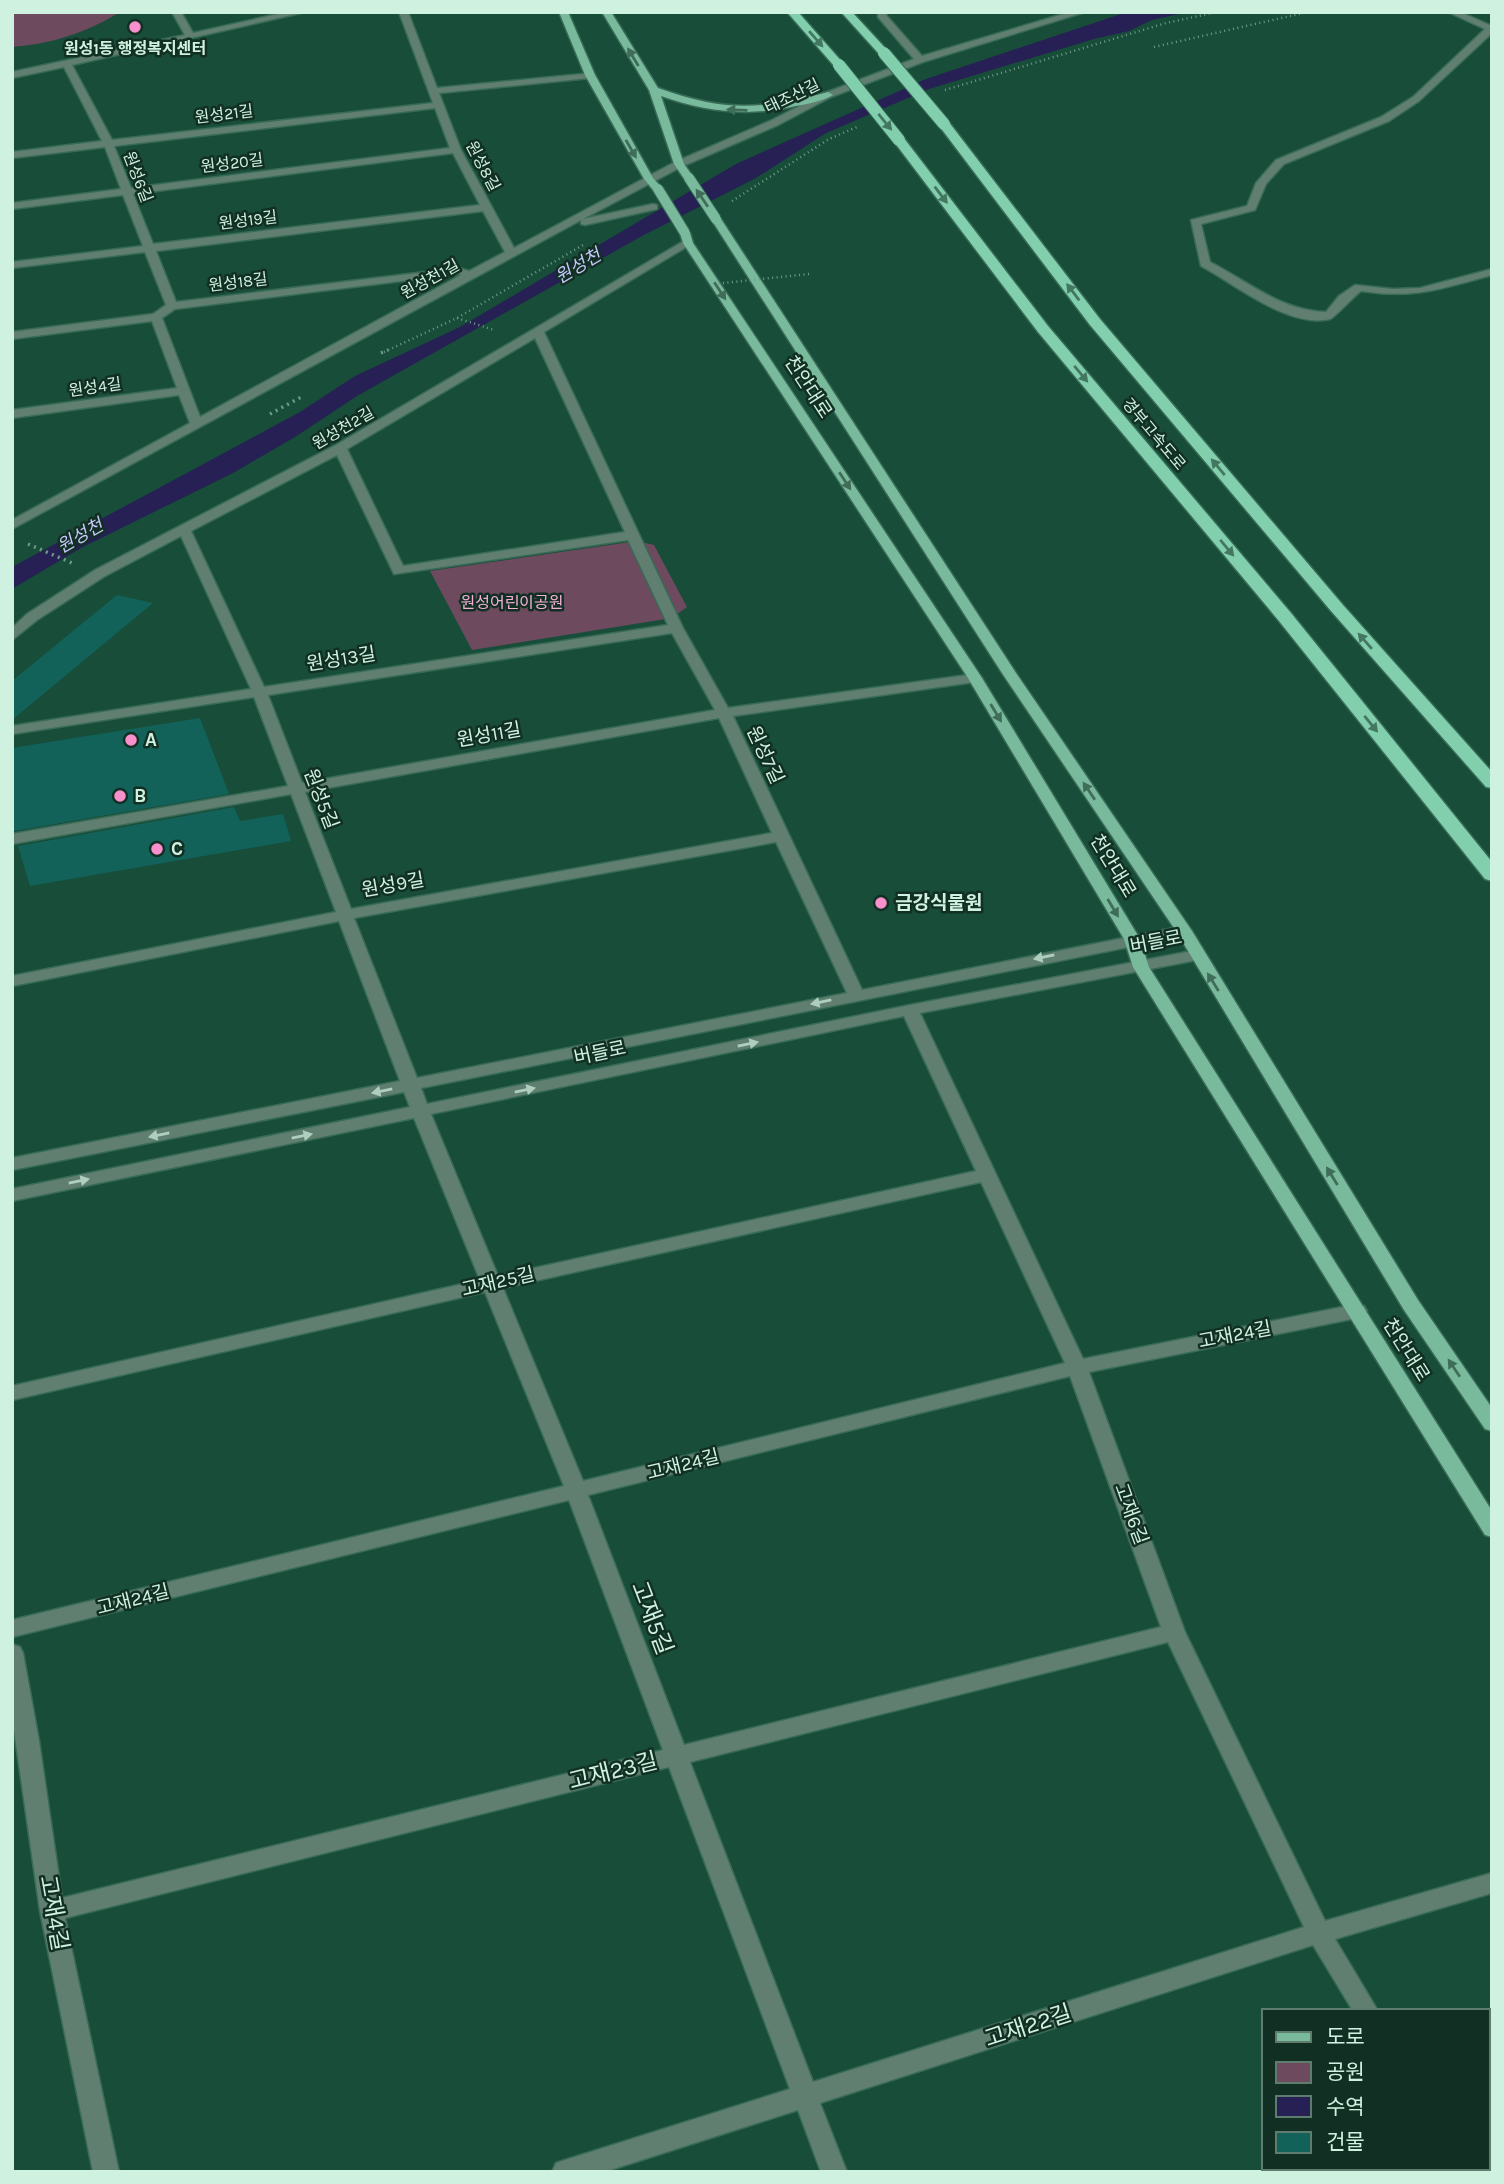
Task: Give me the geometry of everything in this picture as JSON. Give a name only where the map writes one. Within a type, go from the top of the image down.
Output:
[{"type":"highway","name":"경부고속도로","points":[[792,12],[899,140],[1043,329],[1285,617],[1492,875]]},
{"type":"highway","name":"경부고속도로","points":[[846,12],[944,124],[1095,322],[1328,597],[1492,783]]},
{"type":"main road","points":[[563,12],[590,75],[649,179]]},
{"type":"main road","points":[[606,12],[654,90],[679,164]]},
{"type":"main road","points":[[654,90],[704,107],[739,111],[782,108],[828,95]]},
{"type":"main road","name":"천안대로","points":[[679,164],[1009,673],[1184,931],[1411,1306],[1492,1424]]},
{"type":"main road","name":"천안대로","points":[[649,179],[975,678],[1132,939],[1141,967],[1492,1529]]},
{"type":"street","points":[[176,12],[181,25],[192,37]]},
{"type":"street","points":[[12,75],[301,12]]},
{"type":"street","name":"원성8길","points":[[403,12],[456,150],[511,253]]},
{"type":"street","points":[[883,12],[881,15],[920,60]]},
{"type":"street","name":"태조산길","points":[[679,164],[774,123],[828,95],[920,60],[1081,12]]},
{"type":"street","points":[[1452,12],[1491,29],[1416,99],[1385,119],[1280,162],[1261,183],[1251,208],[1195,222],[1205,264],[1227,274],[1277,307],[1306,317],[1329,316],[1343,298],[1359,286],[1393,292],[1420,291],[1492,272]]},
{"type":"street","name":"원성6길","points":[[67,64],[108,143],[172,306]]},
{"type":"street","points":[[432,91],[590,75]]},
{"type":"street","name":"원성21길","points":[[12,155],[439,105]]},
{"type":"street","name":"원성20길","points":[[12,206],[456,150]]},
{"type":"street","name":"원성천1길","points":[[12,526],[470,275],[679,164]]},
{"type":"street","name":"원성19길","points":[[12,265],[488,207]]},
{"type":"street","points":[[555,230],[653,207]]},
{"type":"street","name":"원성천2길","points":[[12,636],[32,617],[100,573],[340,448],[538,331],[686,238]]},
{"type":"street","name":"원성18길","points":[[12,336],[156,317],[172,306],[459,271],[470,275]]},
{"type":"street","points":[[156,317],[197,426]]},
{"type":"street","name":"원성7길","points":[[538,331],[676,628],[724,713],[856,995]]},
{"type":"street","name":"원성4길","points":[[12,414],[182,391]]},
{"type":"street","points":[[340,448],[399,571],[634,535]]},
{"type":"street","name":"원성5길","points":[[184,531],[259,691],[411,1086]]},
{"type":"street","name":"원성13길","points":[[12,730],[676,628]]},
{"type":"street","name":"원성11길","points":[[12,839],[724,713],[975,678]]},
{"type":"street","name":"원성9길","points":[[12,981],[345,915],[782,836]]},
{"type":"street","name":"버들로","points":[[12,1164],[411,1086],[1132,939],[1184,931]]},
{"type":"street","name":"버들로","points":[[12,1195],[910,1010],[1197,955]]},
{"type":"street","name":"고재6길","points":[[910,1010],[1077,1367],[1174,1632],[1319,1933],[1365,2009]]},
{"type":"street","name":"고재5길","points":[[411,1086],[577,1492],[834,2172]]},
{"type":"street","name":"고재25길","points":[[12,1393],[986,1175]]},
{"type":"street","name":"고재24길","points":[[12,1629],[1077,1367],[1357,1311]]},
{"type":"street","name":"고재23길","points":[[52,1911],[1174,1632]]},
{"type":"street","name":"고재4길","points":[[12,1653],[20,1743],[106,2172]]},
{"type":"street","name":"고재22길","points":[[565,2172],[1319,1933],[1492,1883]]},
{"type":"path","points":[[1154,47],[1308,12]]},
{"type":"path","points":[[714,284],[808,274]]},
{"type":"path","points":[[457,318],[495,330]]},
{"type":"path","points":[[35,546],[72,562]]},
{"type":"green space","points":[[12,12],[120,12],[68,36],[12,47]]},
{"type":"green space","name":"원성어린이공원","points":[[637,541],[654,545],[687,607],[672,618],[472,650],[430,571]]},
{"type":"water","name":"원성천","points":[[1127,12],[1188,12],[1152,20],[1129,31],[929,89],[826,133],[756,178],[642,236],[357,396],[295,437],[233,473],[81,548],[12,589],[12,567],[300,412],[355,376],[460,327],[736,164],[926,79]]},
{"type":"building","points":[[117,595],[153,603],[12,720],[12,681]]},
{"type":"building","points":[[200,718],[229,794],[14,831],[12,748]]},
{"type":"building","name":"C","points":[[234,807],[240,821],[283,814],[291,841],[30,886],[18,846]]},
{"type":"place","name":"원성1동 행정복지센터","points":[[135,27]]},
{"type":"place","name":"A","points":[[131,740]]},
{"type":"place","name":"B","points":[[120,796]]},
{"type":"place","name":"C","points":[[157,849]]},
{"type":"place","name":"금강식물원","points":[[881,903]]}]
